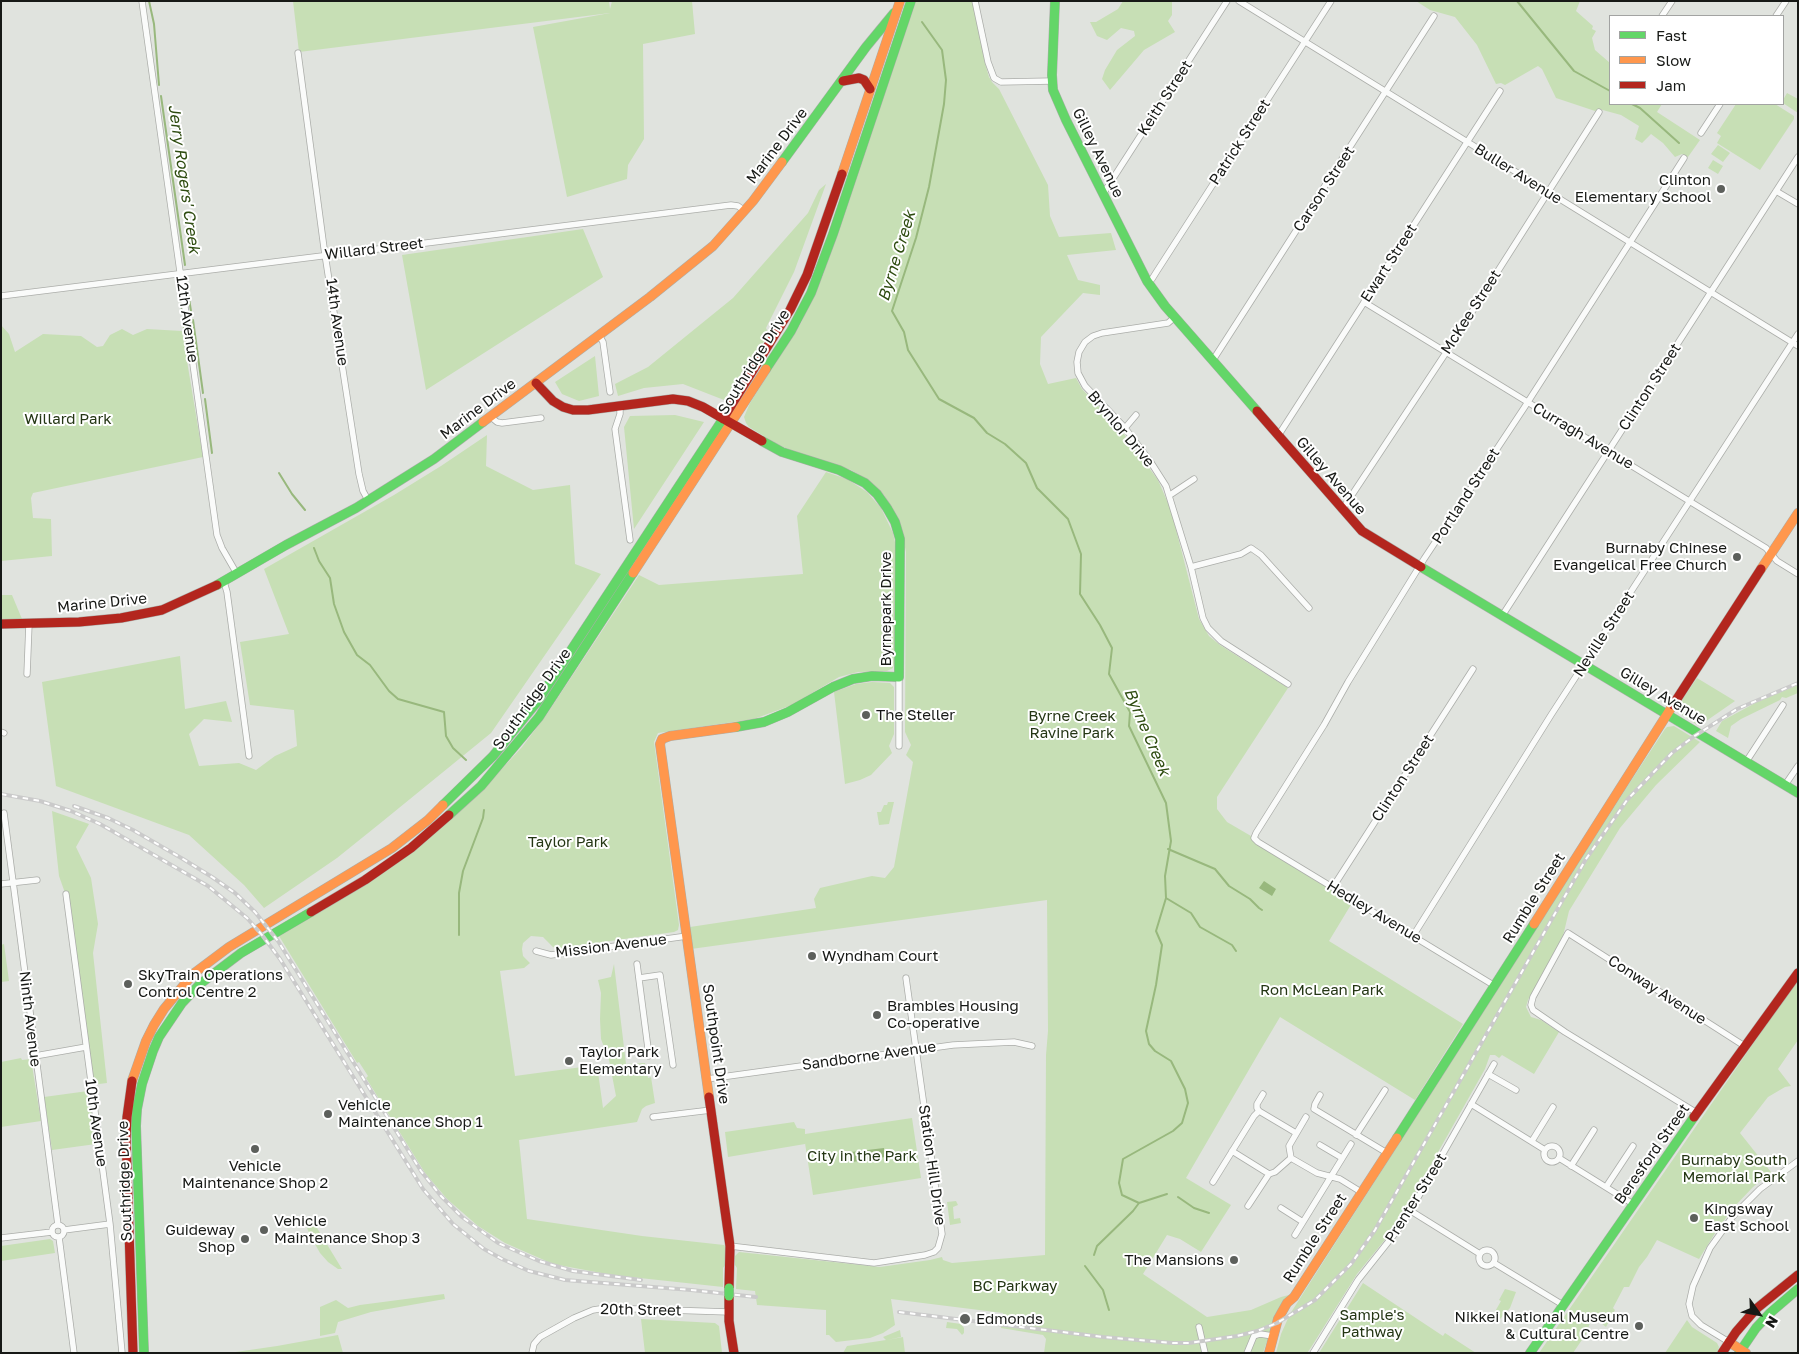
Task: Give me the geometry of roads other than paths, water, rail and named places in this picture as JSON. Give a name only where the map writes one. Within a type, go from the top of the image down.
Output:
[{"type":"street","name":"12th Avenue","points":[[142,1],[217,535],[237,574]]},
{"type":"street","name":"Southridge Drive","points":[[133,1353],[126,1138],[129,1096],[133,1076],[146,1041],[164,1009],[193,974],[229,948],[392,848],[428,820],[493,756],[537,702],[771,343],[790,310],[807,275],[900,1]]},
{"type":"street","name":"Southridge Drive","points":[[144,1352],[137,1109],[142,1084],[153,1051],[176,1010],[200,984],[218,969],[241,953],[299,920],[386,866],[441,823],[481,786],[539,717],[788,337],[811,292],[833,234],[911,1]]},
{"type":"street","points":[[975,1],[988,62],[994,78],[1001,82],[1052,81]]},
{"type":"street","name":"Gilley Avenue","points":[[1056,1],[1052,81],[1056,98],[1147,281],[1175,317],[1342,510],[1366,534],[1798,793]]},
{"type":"street","name":"Keith Street","points":[[1103,194],[1227,1]]},
{"type":"street","name":"Buller Avenue","points":[[1239,1],[1798,346]]},
{"type":"street","name":"Patrick Street","points":[[1147,281],[1152,279],[1331,1]]},
{"type":"street","points":[[1663,15],[1672,1]]},
{"type":"street","points":[[1777,15],[1786,1]]},
{"type":"street","name":"Marine Drive","points":[[1,624],[79,622],[121,618],[162,610],[224,582],[368,500],[434,459],[699,258],[725,234],[745,211],[886,21],[897,11]]},
{"type":"street","name":"Carson Street","points":[[1213,360],[1434,16]]},
{"type":"street","name":"14th Avenue","points":[[298,53],[359,474],[363,491],[368,500]]},
{"type":"street","points":[[843,81],[859,78],[864,80],[870,89]]},
{"type":"street","name":"Ewart Street","points":[[1278,436],[1500,91]]},
{"type":"street","points":[[1701,133],[1719,105]]},
{"type":"street","name":"McKee Street","points":[[1342,510],[1446,352],[1599,112]]},
{"type":"street","name":"Clinton Street","points":[[1502,616],[1798,157]]},
{"type":"street","name":"Portland Street","points":[[1254,838],[1420,567],[1684,158]]},
{"type":"street","points":[[1776,191],[1798,204]]},
{"type":"street","name":"Willard Street","points":[[1,296],[731,205],[738,206],[745,211]]},
{"type":"street","name":"Curragh Avenue","points":[[1364,302],[1766,548],[1777,561],[1798,574]]},
{"type":"street","name":"Brynlor Drive","points":[[1175,317],[1168,323],[1097,334],[1089,338],[1079,352],[1077,367],[1082,382],[1125,428],[1158,472],[1170,494],[1191,567],[1203,618],[1212,633],[1221,641],[1288,684]]},
{"type":"street","name":"Neville Street","points":[[1413,936],[1584,665],[1798,334]]},
{"type":"street","points":[[599,335],[603,342],[610,392]]},
{"type":"street","name":"Byrnepark Drive","points":[[536,383],[553,401],[568,409],[588,410],[673,399],[688,401],[703,406],[782,452],[851,475],[871,489],[887,508],[897,530],[901,549],[899,746]]},
{"type":"street","points":[[620,406],[620,414],[615,429],[630,540]]},
{"type":"street","points":[[1125,428],[1136,415]]},
{"type":"street","points":[[491,417],[497,422],[502,423],[541,418]]},
{"type":"street","points":[[1170,494],[1194,479]]},
{"type":"street","name":"Rumble Street","points":[[1269,1353],[1278,1319],[1287,1303],[1294,1297],[1798,513]]},
{"type":"street","points":[[1191,567],[1240,554],[1251,548],[1261,555],[1309,608]]},
{"type":"street","points":[[224,582],[227,590],[249,756]]},
{"type":"street","points":[[27,674],[29,624]]},
{"type":"street","name":"Clinton Street","points":[[1333,887],[1472,669]]},
{"type":"street","name":"Southpoint Drive","points":[[734,1353],[729,1312],[730,1246],[660,748],[661,740],[670,736],[764,722],[853,679],[872,676],[899,677]]},
{"type":"street","points":[[1746,762],[1782,705]]},
{"type":"street","points":[[1786,785],[1798,766]]},
{"type":"street","name":"Ninth Avenue","points":[[4,813],[58,1225]]},
{"type":"street","name":"Hedley Avenue","points":[[1254,838],[1495,986]]},
{"type":"street","points":[[1,884],[38,880]]},
{"type":"street","name":"10th Avenue","points":[[66,894],[110,1224],[122,1353]]},
{"type":"street","name":"Conway Avenue","points":[[1697,1113],[1535,1012],[1531,1006],[1533,997],[1568,934],[1746,1047]]},
{"type":"street","name":"Mission Avenue","points":[[536,951],[551,955],[687,936]]},
{"type":"street","points":[[637,964],[649,1056]]},
{"type":"street","name":"Beresford Street","points":[[1530,1353],[1697,1113],[1798,973]]},
{"type":"street","points":[[639,978],[660,975],[673,1065]]},
{"type":"street","points":[[906,978],[916,1050]]},
{"type":"street","points":[[176,994],[176,1010]]},
{"type":"street","name":"Sandborne Avenue","points":[[707,1079],[977,1043],[1014,1042],[1032,1046]]},
{"type":"street","points":[[35,1056],[86,1048]]},
{"type":"street","name":"Station Hill Drive","points":[[730,1246],[874,1263],[925,1255],[936,1251],[940,1245],[942,1234],[916,1050]]},
{"type":"street","name":"Prenter Street","points":[[1313,1353],[1358,1280],[1394,1238],[1411,1212],[1494,1064]]},
{"type":"street","points":[[1488,1074],[1516,1090]]},
{"type":"street","points":[[1356,1135],[1385,1090]]},
{"type":"street","points":[[1263,1094],[1257,1104],[1259,1111],[1296,1133]]},
{"type":"street","points":[[1320,1095],[1314,1108],[1386,1153]]},
{"type":"street","points":[[1471,1104],[1545,1150]]},
{"type":"street","points":[[1532,1142],[1553,1107]]},
{"type":"street","points":[[653,1118],[711,1110]]},
{"type":"street","points":[[1213,1182],[1259,1111]]},
{"type":"street","points":[[1291,1158],[1289,1146],[1306,1118]]},
{"type":"street","points":[[1572,1166],[1594,1130]]},
{"type":"street","points":[[1295,1235],[1351,1144]]},
{"type":"street","points":[[1320,1145],[1342,1158]]},
{"type":"street","points":[[1545,1150],[1552,1146],[1556,1147],[1560,1153],[1559,1158]]},
{"type":"street","points":[[1606,1187],[1633,1146]]},
{"type":"street","points":[[1545,1150],[1545,1157],[1548,1160],[1555,1161],[1559,1158]]},
{"type":"street","points":[[1232,1151],[1269,1174]]},
{"type":"street","points":[[1248,1206],[1269,1174],[1291,1158]]},
{"type":"street","points":[[1291,1158],[1317,1173],[1340,1179],[1361,1192]]},
{"type":"street","points":[[1559,1158],[1633,1204]]},
{"type":"street","points":[[1798,1161],[1760,1189],[1733,1216],[1710,1248],[1693,1286],[1689,1304],[1692,1316],[1700,1324],[1742,1352],[1756,1328],[1798,1289]]},
{"type":"street","points":[[1281,1208],[1303,1222]]},
{"type":"street","points":[[1411,1212],[1480,1254]]},
{"type":"street","points":[[64,1230],[110,1224]]},
{"type":"street","points":[[52,1232],[54,1226],[61,1225],[64,1230],[63,1236],[59,1237]]},
{"type":"street","points":[[1,1238],[52,1232],[59,1237]]},
{"type":"street","points":[[59,1237],[74,1353]]},
{"type":"street","points":[[1480,1254],[1486,1250],[1491,1251],[1495,1258],[1494,1263]]},
{"type":"street","points":[[1480,1254],[1482,1265],[1490,1266],[1494,1263]]},
{"type":"street","points":[[1494,1263],[1563,1306]]},
{"type":"street","points":[[1722,1353],[1756,1309],[1798,1275]]},
{"type":"street","name":"20th Street","points":[[532,1353],[534,1344],[540,1337],[593,1310],[626,1308],[729,1312]]},
{"type":"street","points":[[1200,1327],[1205,1353]]},
{"type":"street","points":[[1247,1353],[1254,1336],[1260,1334],[1273,1336]]},
{"type":"waterway","name":"Jerry Rogers' Creek","points":[[149,1],[154,24],[159,85]]},
{"type":"waterway","points":[[1517,1],[1574,71],[1609,90]]},
{"type":"waterway","name":"Byrne Creek","points":[[922,22],[942,50],[946,80],[944,104],[929,187],[916,238],[892,311],[904,332],[908,350],[939,399],[974,418],[987,433],[1005,444],[1026,463],[1037,488],[1068,519],[1081,554],[1080,594],[1112,648],[1109,674],[1130,712],[1129,726],[1166,803],[1171,841],[1165,876],[1166,898],[1156,931],[1162,945],[1146,1031],[1149,1044],[1155,1051],[1171,1061],[1185,1089],[1188,1103],[1182,1123],[1173,1131],[1123,1159],[1119,1183],[1122,1195],[1139,1203],[1097,1246],[1094,1255]]},
{"type":"waterway","name":"Jerry Rogers' Creek","points":[[161,96],[185,265]]},
{"type":"waterway","points":[[1634,105],[1640,108],[1679,143]]},
{"type":"waterway","name":"Jerry Rogers' Creek","points":[[186,280],[191,311]]},
{"type":"waterway","points":[[178,286],[182,310]]},
{"type":"waterway","name":"Jerry Rogers' Creek","points":[[193,320],[203,393]]},
{"type":"waterway","points":[[183,321],[188,356]]},
{"type":"waterway","name":"Jerry Rogers' Creek","points":[[205,399],[212,453]]},
{"type":"waterway","name":"Jerry Rogers' Creek","points":[[279,473],[305,510]]},
{"type":"waterway","name":"Jerry Rogers' Creek","points":[[314,548],[319,561],[330,578],[334,604],[344,632],[357,655],[370,665],[389,691],[398,699],[444,712],[446,736],[453,748],[466,760]]},
{"type":"waterway","name":"Jerry Rogers' Creek","points":[[459,935],[459,893],[463,871],[483,818],[484,810]]},
{"type":"waterway","points":[[1168,849],[1215,869],[1229,886],[1250,899],[1262,910]]},
{"type":"waterway","points":[[1166,898],[1191,913],[1200,927],[1232,945],[1236,951]]},
{"type":"waterway","points":[[1139,1203],[1167,1194]]},
{"type":"waterway","points":[[1178,1197],[1194,1208],[1209,1213]]},
{"type":"waterway","name":"Byrne Creek","points":[[1085,1266],[1103,1290],[1109,1310]]},
{"type":"railway","points":[[899,1312],[1103,1337],[1189,1343],[1257,1331],[1277,1323],[1315,1300],[1351,1264],[1375,1230],[1586,859],[1627,800],[1672,753],[1693,737],[1737,709],[1798,683]]},
{"type":"railway","points":[[1,794],[40,801],[71,811],[100,824],[208,886],[247,918],[280,959],[423,1189],[453,1224],[484,1249],[529,1271],[565,1280],[756,1297]]},
{"type":"railway","points":[[74,806],[108,818],[133,830],[183,859],[235,893],[255,912],[278,941],[421,1171],[441,1196],[462,1217],[498,1243],[539,1261],[573,1271],[641,1280]]},
{"type":"place","name":"Clinton Elementary School","points":[[1721,189]]},
{"type":"place","name":"Burnaby Chinese Evangelical Free Church","points":[[1737,557]]},
{"type":"place","name":"The Steller","points":[[866,715]]},
{"type":"place","name":"Wyndham Court","points":[[812,956]]},
{"type":"place","name":"SkyTrain Operations Control Centre 2","points":[[128,984]]},
{"type":"place","name":"Brambles Housing Co-operative","points":[[877,1015]]},
{"type":"place","name":"Taylor Park Elementary","points":[[569,1061]]},
{"type":"place","name":"Vehicle Maintenance Shop 1","points":[[328,1114]]},
{"type":"place","name":"Vehicle Maintenance Shop 2","points":[[255,1149]]},
{"type":"place","name":"Kingsway East School","points":[[1694,1218]]},
{"type":"place","name":"Vehicle Maintenance Shop 3","points":[[264,1230]]},
{"type":"place","name":"Guideway Shop","points":[[245,1239]]},
{"type":"place","name":"The Mansions","points":[[1234,1260]]},
{"type":"place","name":"Edmonds","points":[[965,1319]]},
{"type":"place","name":"Nikkei National Museum & Cultural Centre","points":[[1639,1326]]},
{"type":"park label","name":"Willard Park","points":[[68,419]]},
{"type":"park label","name":"Byrne Creek Ravine Park","points":[[1072,724]]},
{"type":"park label","name":"Taylor Park","points":[[568,842]]},
{"type":"park label","name":"Ron McLean Park","points":[[1322,990]]},
{"type":"park label","name":"City in the Park","points":[[862,1156]]},
{"type":"park label","name":"Burnaby South Memorial Park","points":[[1734,1168]]},
{"type":"park label","name":"BC Parkway","points":[[1015,1286]]},
{"type":"park label","name":"Sample's Pathway","points":[[1372,1324]]}]
